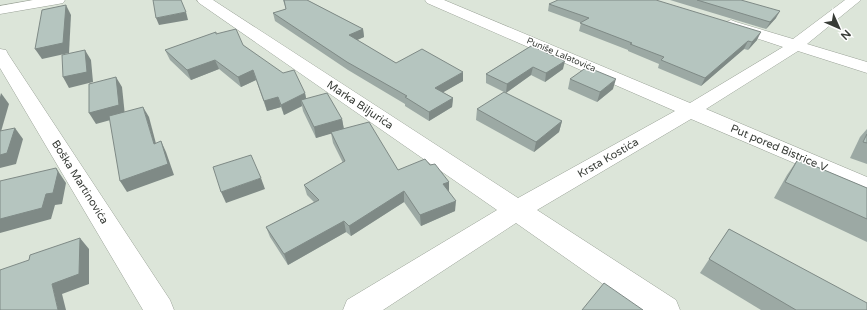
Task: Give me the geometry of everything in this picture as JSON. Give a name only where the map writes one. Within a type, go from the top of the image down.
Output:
[{"type":"street","points":[[0,10],[58,0]]},
{"type":"street","name":"Marka Biljurića","points":[[204,0],[665,310]]},
{"type":"street","name":"Puniše Lalatovića","points":[[432,0],[690,111]]},
{"type":"street","name":"Krsta Kostića","points":[[358,310],[516,211],[690,111],[795,46],[854,0]]},
{"type":"street","points":[[715,20],[867,68]]},
{"type":"street","name":"Boška Martinovića","points":[[0,54],[160,310]]},
{"type":"street","name":"Put pored Bistrice V","points":[[690,111],[867,186]]},
{"type":"building","points":[[153,0],[181,0],[186,12],[156,18]]},
{"type":"building","points":[[284,0],[307,0],[363,29],[349,35],[396,63],[422,49],[463,72],[435,88],[453,98],[429,112],[405,97],[407,96],[347,62],[273,13],[286,9]]},
{"type":"building","points":[[558,0],[656,0],[761,32],[752,42],[748,41],[705,78],[661,60],[664,57],[580,23],[589,18],[549,4]]},
{"type":"building","points":[[697,0],[741,0],[780,11],[770,22]]},
{"type":"building","points":[[66,5],[63,43],[35,49],[42,10]]},
{"type":"building","points":[[236,29],[243,45],[283,73],[294,70],[305,93],[281,105],[278,97],[264,101],[253,70],[238,77],[215,60],[187,70],[165,50],[216,32],[216,34]]},
{"type":"building","points":[[531,46],[565,61],[546,73],[533,67],[507,84],[486,74]]},
{"type":"building","points":[[85,50],[87,72],[63,77],[62,55]]},
{"type":"building","points":[[587,67],[616,79],[600,92],[570,79]]},
{"type":"building","points":[[116,77],[119,105],[89,113],[89,84]]},
{"type":"building","points":[[504,92],[562,121],[536,142],[477,109]]},
{"type":"building","points":[[327,93],[342,119],[314,127],[301,100]]},
{"type":"building","points":[[143,107],[154,144],[161,141],[168,164],[120,181],[109,116]]},
{"type":"building","points":[[369,122],[398,170],[425,159],[430,165],[435,164],[449,182],[443,184],[456,201],[420,215],[404,191],[349,226],[344,221],[284,254],[266,227],[319,200],[304,185],[345,161],[331,132]]},
{"type":"building","points":[[15,128],[7,153],[0,155],[0,131]]},
{"type":"building","points":[[867,134],[867,143],[863,142]]},
{"type":"building","points":[[251,155],[261,178],[221,192],[213,167]]},
{"type":"building","points":[[798,159],[867,188],[867,219],[785,182]]},
{"type":"building","points":[[56,168],[58,172],[53,193],[46,194],[42,208],[0,219],[0,181]]},
{"type":"building","points":[[729,229],[867,303],[867,310],[796,310],[709,259]]},
{"type":"building","points":[[80,238],[79,274],[52,284],[58,310],[0,310],[0,270],[29,260],[30,255]]},
{"type":"building","points":[[604,283],[643,310],[582,310]]}]
